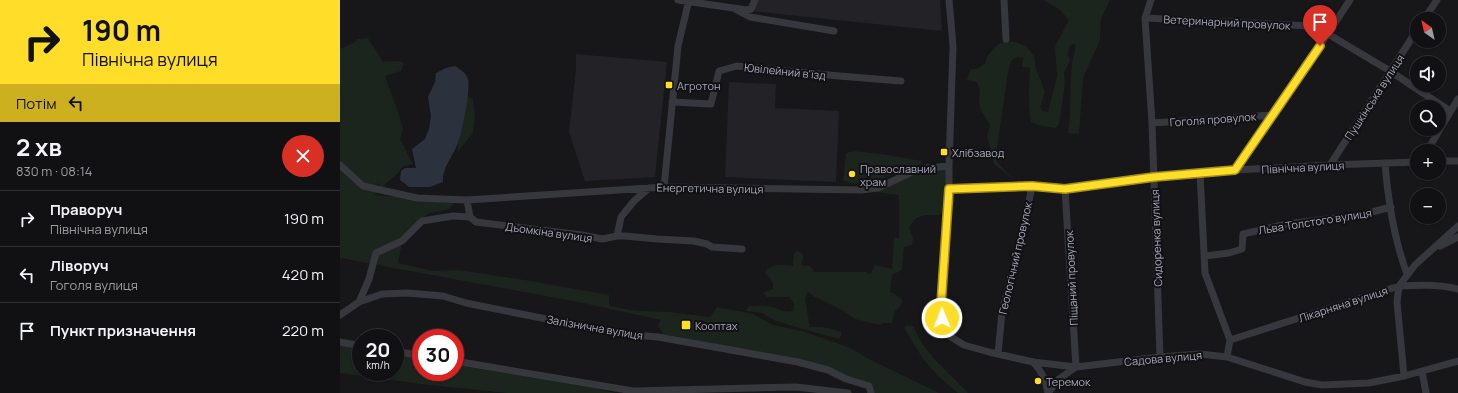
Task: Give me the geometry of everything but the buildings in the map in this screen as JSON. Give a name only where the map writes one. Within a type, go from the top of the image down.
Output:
[{"type":"street","points":[[678,0],[747,10],[751,9],[756,0]]},
{"type":"street","points":[[949,0],[953,46],[949,189]]},
{"type":"street","points":[[1004,0],[1006,39]]},
{"type":"street","name":"Сидоренка вулиця","points":[[1151,0],[1146,18],[1152,123],[1160,357]]},
{"type":"street","points":[[1235,170],[1274,115],[1350,0]]},
{"type":"street","points":[[1429,12],[1437,0]]},
{"type":"street","points":[[664,187],[678,46],[688,1]]},
{"type":"street","points":[[735,9],[750,17],[834,30]]},
{"type":"street","name":"Ветеринарний провулок","points":[[1146,18],[1333,27]]},
{"type":"street","points":[[1328,34],[1390,71],[1450,111]]},
{"type":"street","name":"Пушкінська вулиця","points":[[1330,165],[1410,41]]},
{"type":"street","name":"Ювілейний в'їзд","points":[[672,102],[711,104],[719,71],[737,66],[901,81]]},
{"type":"street","points":[[1430,144],[1458,99]]},
{"type":"street","name":"Гоголя провулок","points":[[1152,123],[1274,115]]},
{"type":"street","points":[[1446,162],[1458,161]]},
{"type":"street","name":"Північна вулиця","points":[[949,189],[1032,186],[1065,189],[1154,177],[1235,170],[1410,162]]},
{"type":"street","points":[[1385,163],[1387,184],[1400,254],[1407,274]]},
{"type":"street","name":"Енергетична вулиця","points":[[340,164],[363,186],[417,198],[467,200],[664,187],[861,190],[878,188],[919,170],[949,166]]},
{"type":"street","points":[[1200,173],[1205,273],[1230,340],[1227,357]]},
{"type":"street","name":"Геологічний провулок","points":[[998,354],[1002,312],[1023,231],[1032,186]]},
{"type":"street","points":[[617,236],[622,217],[634,202],[649,188]]},
{"type":"street","name":"Садова вулиця","points":[[949,189],[941,305],[943,326],[951,337],[964,345],[1033,362],[1076,367],[1200,354],[1227,357],[1305,382],[1322,385],[1369,383],[1404,376],[1458,361]]},
{"type":"street","name":"Піщаний провулок","points":[[1065,189],[1076,367]]},
{"type":"street","points":[[467,200],[470,217]]},
{"type":"street","name":"Льва Толстого вулиця","points":[[1205,256],[1229,253],[1242,249],[1243,234],[1287,224],[1361,215],[1391,207]]},
{"type":"street","name":"Дьомкіна вулиця","points":[[359,302],[369,279],[376,253],[402,241],[422,221],[453,216],[470,217],[476,222],[582,235],[602,239],[617,236],[694,241],[707,244],[712,247],[742,249]]},
{"type":"street","name":"Лікарняна вулиця","points":[[1230,340],[1399,286],[1415,265],[1458,226]]},
{"type":"street","points":[[1433,250],[1458,237]]},
{"type":"street","points":[[1404,376],[1397,302],[1399,286],[1447,286],[1458,289]]},
{"type":"street","name":"Залізнична вулиця","points":[[340,315],[359,302],[382,294],[407,293],[443,296],[466,303],[622,334],[658,337],[798,362],[828,370],[846,379],[869,386],[871,393]]},
{"type":"street","points":[[340,335],[343,343]]},
{"type":"street","points":[[1033,362],[1043,373],[1047,381],[1048,393]]},
{"type":"street","points":[[464,363],[633,391],[765,391],[796,387],[848,393]]},
{"type":"street","points":[[1048,393],[1059,379],[1076,367]]},
{"type":"street","points":[[1422,371],[1426,393]]},
{"type":"shaded area","points":[[755,0],[940,0],[942,31],[751,11]]},
{"type":"shaded area","points":[[1043,0],[1110,0],[1101,19],[1100,40],[1083,78],[1079,134],[1068,133],[1071,72],[1075,44],[1070,45],[1068,53],[1070,61],[1064,72],[1065,84],[1059,125],[1055,128],[1038,125],[1031,122],[1029,102],[1030,68],[1022,67],[1023,58],[1017,57],[1012,60],[1009,66],[997,148],[997,162],[1014,180],[994,164],[987,135],[990,126],[980,108],[979,86],[977,82],[967,80],[970,70],[979,68],[985,63],[988,55],[997,45],[1005,41],[1015,42],[1026,46],[1034,56],[1036,69],[1045,92],[1040,107],[1043,111],[1048,112],[1057,76],[1055,46],[1069,20],[1059,9]]},
{"type":"shaded area","points":[[368,38],[383,62],[399,61],[404,63],[401,71],[385,76],[403,129],[400,139],[413,164],[402,167],[398,173],[382,187],[377,183],[375,195],[455,202],[449,209],[427,214],[410,231],[401,247],[398,263],[433,271],[458,270],[609,295],[609,306],[637,311],[669,312],[710,317],[717,307],[753,314],[773,325],[802,331],[848,347],[873,361],[939,393],[874,393],[873,391],[846,379],[757,352],[663,334],[658,326],[661,320],[583,303],[340,258],[340,49],[355,42],[357,39]]},
{"type":"shaded area","points":[[576,54],[667,62],[655,177],[585,181],[569,132],[576,69]]},
{"type":"shaded area","points":[[729,82],[776,84],[775,108],[839,111],[836,182],[725,177]]},
{"type":"shaded area","points":[[466,95],[473,99],[475,115],[473,133],[457,153]]},
{"type":"shaded area","points":[[855,151],[888,155],[921,161],[922,163],[882,179],[867,183],[851,183],[843,180],[846,153]]},
{"type":"shaded area","points":[[949,166],[948,209],[939,215],[925,215],[916,218],[909,227],[913,238],[912,245],[904,247],[902,270],[892,275],[890,292],[903,300],[901,305],[895,311],[892,323],[883,323],[880,325],[855,319],[842,310],[808,292],[805,299],[810,327],[833,329],[841,332],[839,339],[774,320],[762,313],[746,311],[749,306],[760,306],[770,307],[782,311],[793,311],[794,303],[789,297],[767,297],[763,293],[773,289],[773,283],[765,272],[774,266],[793,266],[794,253],[798,251],[803,254],[801,265],[809,266],[814,272],[867,272],[871,274],[875,265],[892,269],[894,238],[899,238],[899,195],[861,190],[914,171]]},
{"type":"shaded area","points":[[906,325],[913,326],[919,338],[932,356],[968,393],[958,393],[938,376],[923,359],[904,328]]},
{"type":"shaded area","points":[[340,342],[352,344],[352,375],[340,373]]},
{"type":"shaded area","points":[[404,353],[412,354],[412,381],[464,381],[464,363],[572,383],[615,393],[507,393],[399,381],[404,381]]},
{"type":"water","points":[[455,66],[463,71],[469,84],[466,111],[458,143],[444,172],[443,182],[430,187],[409,187],[400,180],[401,171],[405,168],[416,168],[412,149],[425,139],[429,129],[431,116],[428,97],[435,82],[436,73],[446,68]]},
{"type":"place","name":"Агротон","points":[[669,85]]},
{"type":"place","name":"Хлібзавод","points":[[944,152]]},
{"type":"place","name":"Православний храм","points":[[852,174]]},
{"type":"place","name":"Кооптах","points":[[686,325]]},
{"type":"place","name":"Теремок","points":[[1038,381]]},
{"type":"route","points":[[942,318],[941,305],[949,189],[1032,186],[1065,189],[1154,177],[1235,170],[1320,46]]}]
